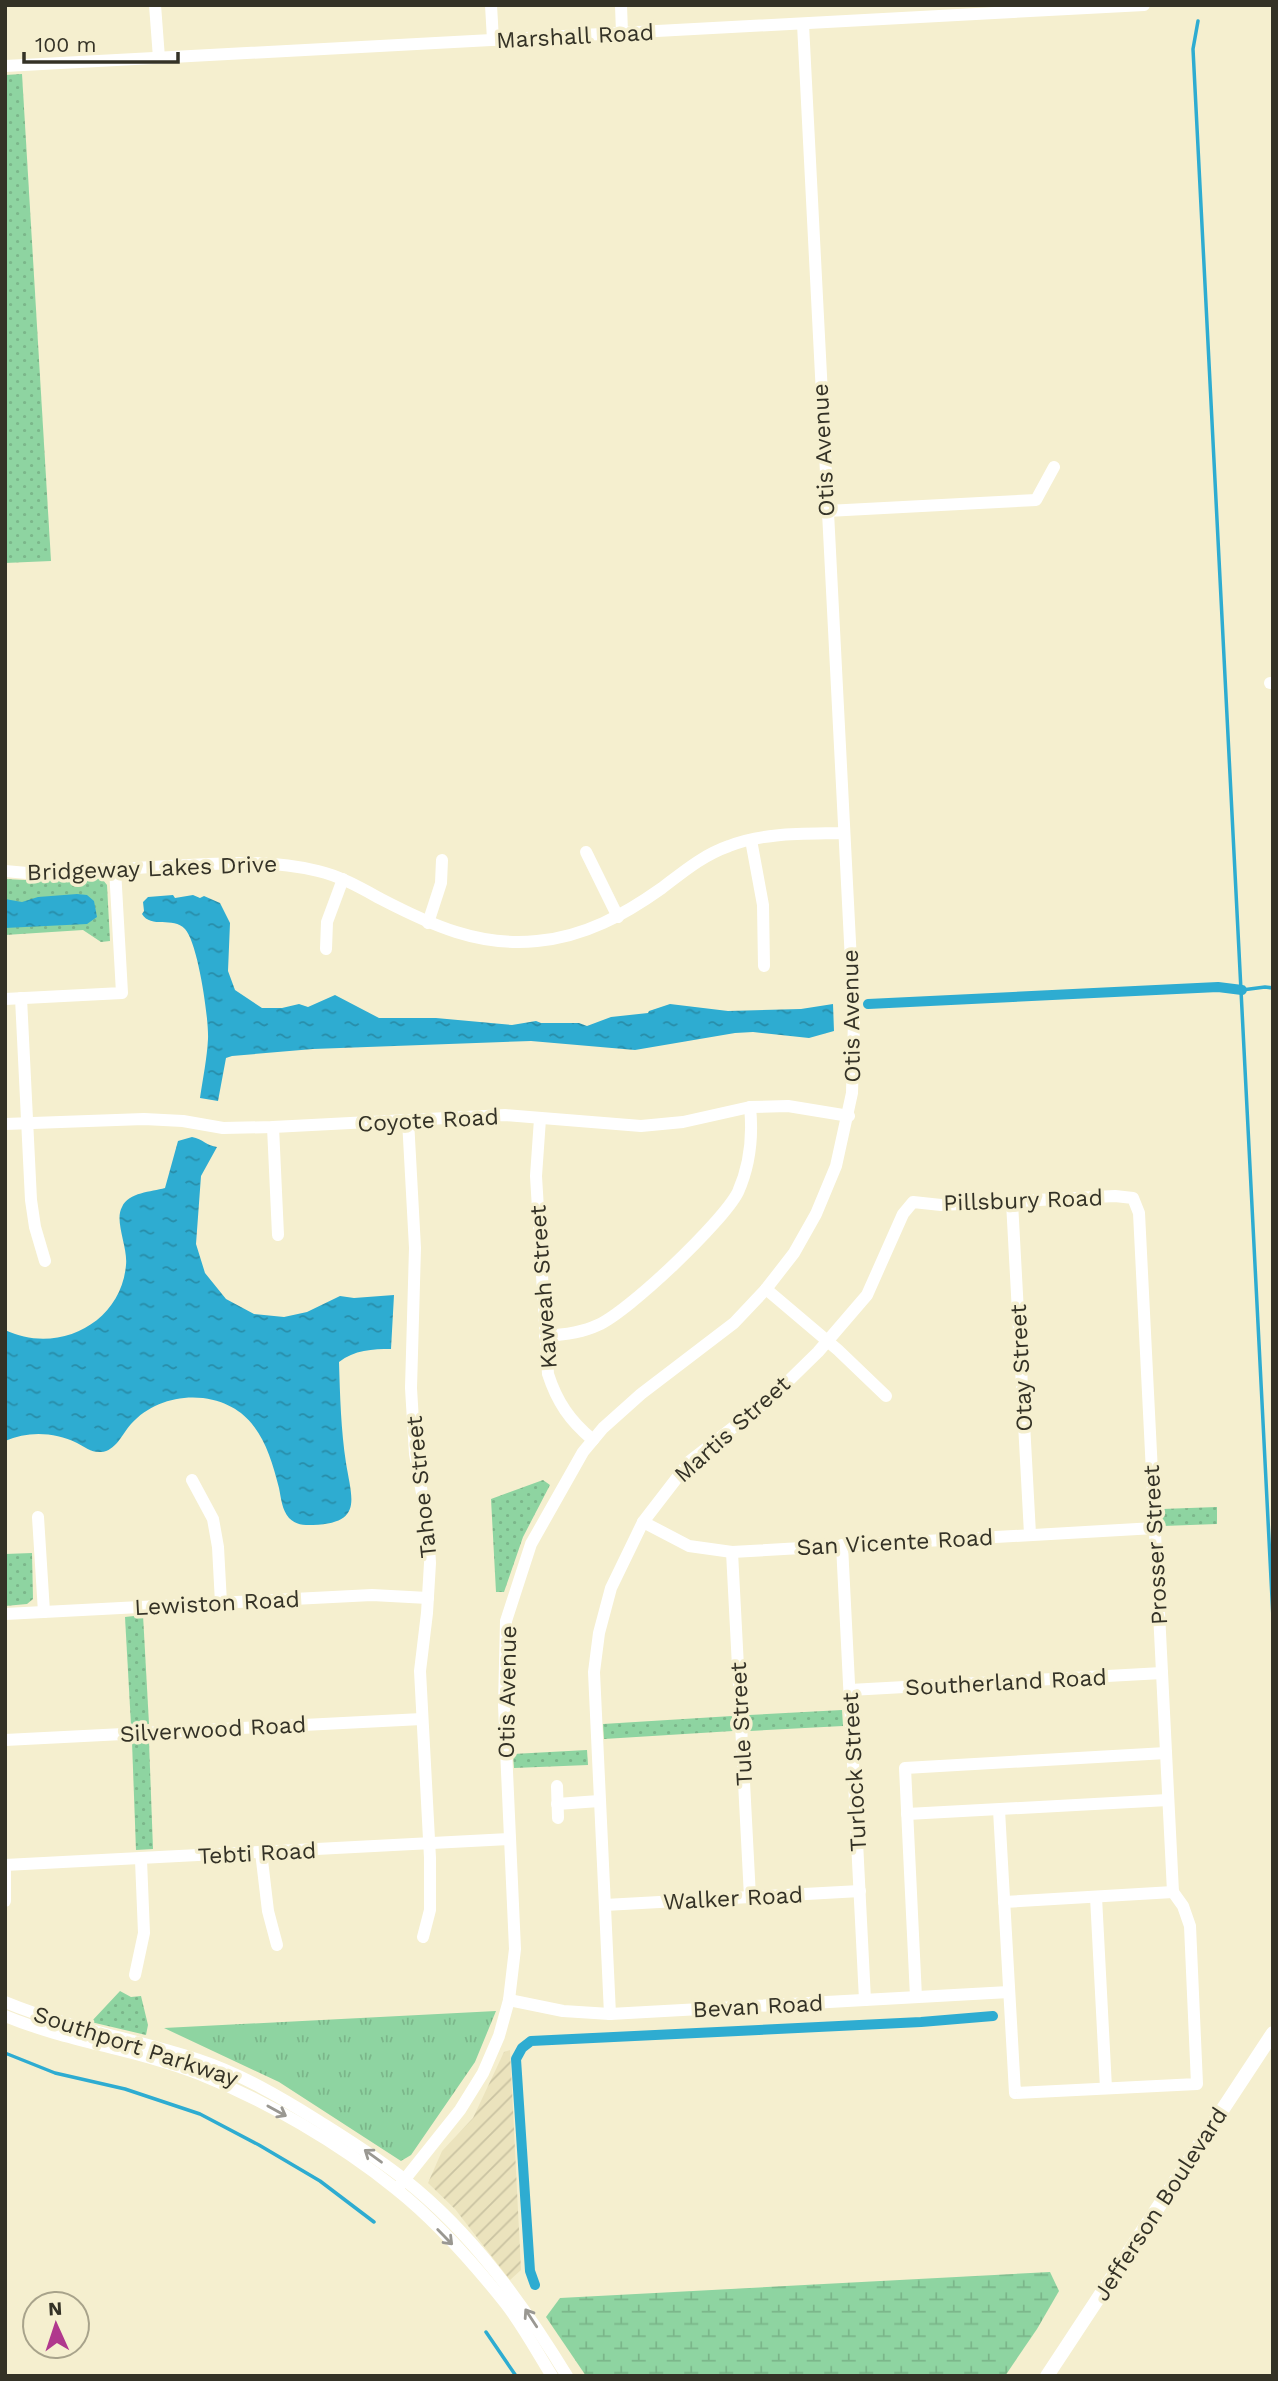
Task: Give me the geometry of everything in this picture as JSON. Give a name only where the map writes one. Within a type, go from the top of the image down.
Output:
[{"type":"main road","name":"Jefferson Boulevard","points":[[1047,2376],[1273,2033]]},
{"type":"street","points":[[155,5],[159,58]]},
{"type":"street","points":[[491,5],[493,40]]},
{"type":"street","points":[[621,5],[622,33]]},
{"type":"street","name":"Marshall Road","points":[[5,66],[1144,5]]},
{"type":"street","name":"Otis Avenue","points":[[401,2184],[460,2110],[483,2073],[499,2036],[509,2000],[515,1949],[504,1705],[506,1621],[531,1544],[571,1472],[593,1440],[641,1394],[734,1323],[766,1289],[794,1253],[816,1214],[836,1166],[849,1116],[855,1070],[855,1020],[803,24]]},
{"type":"street","points":[[827,511],[1036,500],[1054,467]]},
{"type":"street","name":"Bridgeway Lakes Drive","points":[[5,871],[27,873],[242,862],[282,863],[321,871],[343,879],[428,923],[457,933],[497,942],[535,942],[564,938],[618,917],[710,854],[730,845],[772,836],[844,833]]},
{"type":"street","points":[[751,840],[763,905],[764,966]]},
{"type":"street","points":[[586,852],[618,917]]},
{"type":"street","points":[[428,923],[441,883],[442,860]]},
{"type":"street","points":[[5,999],[122,993],[115,869]]},
{"type":"street","points":[[326,949],[327,922],[343,879]]},
{"type":"street","points":[[21,998],[31,1200],[35,1227],[45,1261]]},
{"type":"street","name":"Coyote Road","points":[[5,1124],[144,1119],[183,1121],[223,1128],[505,1115],[640,1126],[683,1122],[750,1107],[788,1106],[849,1116]]},
{"type":"street","points":[[545,1336],[586,1330],[615,1316],[720,1218],[738,1192],[748,1162],[751,1146],[750,1107]]},
{"type":"street","name":"Kaweah Street","points":[[540,1119],[536,1176],[548,1374],[555,1396],[572,1421],[593,1440]]},
{"type":"street","name":"Tahoe Street","points":[[408,1120],[415,1248],[411,1388],[415,1454],[429,1527],[430,1563],[420,1671],[430,1910],[423,1937]]},
{"type":"street","points":[[273,1127],[278,1235]]},
{"type":"street","name":"Pillsbury Road","points":[[913,1202],[941,1205],[1115,1196],[1133,1198]]},
{"type":"street","name":"Prosser Street","points":[[1133,1198],[1139,1213],[1172,1892]]},
{"type":"street","name":"Martis Street","points":[[610,2014],[594,1672],[599,1633],[611,1588],[643,1522],[690,1461],[771,1398],[867,1295],[903,1214],[913,1202]]},
{"type":"street","name":"Otay Street","points":[[1012,1202],[1030,1534]]},
{"type":"street","points":[[766,1289],[827,1340],[886,1396]]},
{"type":"street","points":[[192,1480],[213,1519],[218,1547],[221,1603]]},
{"type":"street","points":[[38,1517],[44,1612]]},
{"type":"street","name":"San Vicente Road","points":[[643,1522],[689,1546],[732,1552],[1154,1528]]},
{"type":"street","name":"Turlock Street","points":[[842,1545],[865,2000]]},
{"type":"street","name":"Tule Street","points":[[732,1552],[750,1896]]},
{"type":"street","name":"Lewiston Road","points":[[5,1615],[372,1595],[428,1598]]},
{"type":"street","name":"Southerland Road","points":[[850,1690],[1162,1674]]},
{"type":"street","name":"Silverwood Road","points":[[5,1740],[422,1719]]},
{"type":"street","points":[[916,1997],[905,1768],[1166,1753]]},
{"type":"street","points":[[557,1786],[558,1818]]},
{"type":"street","points":[[907,1814],[1168,1800]]},
{"type":"street","points":[[557,1804],[599,1801]]},
{"type":"street","points":[[999,1810],[1004,1902],[1009,1992],[1016,2093],[1197,2084],[1190,1926],[1183,1906],[1172,1892],[1004,1902]]},
{"type":"street","name":"Tebti Road","points":[[5,1865],[509,1839]]},
{"type":"street","points":[[261,1852],[268,1911],[277,1945]]},
{"type":"street","points":[[135,1975],[144,1933],[141,1860]]},
{"type":"street","points":[[5,1865],[5,1900]]},
{"type":"street","name":"Walker Road","points":[[605,1905],[860,1891]]},
{"type":"street","points":[[1096,1897],[1106,2088]]},
{"type":"street","name":"Bevan Road","points":[[509,2000],[563,2011],[610,2014],[1009,1992]]},
{"type":"street","name":"Southport Parkway","points":[[5,2002],[69,2024],[201,2061],[248,2081],[291,2104],[355,2144],[457,2228],[517,2297],[567,2376]]},
{"type":"street","name":"Southport Parkway","points":[[5,2016],[66,2037],[197,2073],[242,2093],[401,2184],[507,2305],[552,2376]]},
{"type":"shaded area","points":[[510,2050],[521,2270],[510,2280],[455,2209],[428,2183],[442,2151],[473,2118],[504,2052]]},
{"type":"green space","points":[[22,74],[51,561],[5,563],[5,75]]},
{"type":"green space","points":[[95,878],[103,880],[107,885],[110,941],[101,942],[83,930],[5,935],[5,879],[45,881]]},
{"type":"green space","points":[[543,1480],[550,1485],[523,1537],[504,1592],[496,1592],[491,1499]]},
{"type":"green space","points":[[1217,1507],[1217,1524],[1163,1526],[1162,1509]]},
{"type":"green space","points":[[32,1553],[33,1599],[27,1604],[5,1606],[5,1554]]},
{"type":"green space","points":[[143,1615],[149,1724],[131,1725],[125,1617]]},
{"type":"green space","points":[[842,1710],[843,1726],[750,1731],[749,1715]]},
{"type":"green space","points":[[732,1716],[733,1731],[604,1739],[603,1724]]},
{"type":"green space","points":[[149,1741],[153,1849],[136,1850],[132,1742]]},
{"type":"green space","points":[[587,1750],[588,1765],[514,1768],[513,1754]]},
{"type":"green space","points":[[120,1991],[131,1997],[141,1996],[148,2025],[146,2035],[91,2022]]},
{"type":"green space","points":[[496,2011],[475,2062],[411,2155],[401,2161],[279,2082],[164,2028]]},
{"type":"green space","points":[[1050,2272],[1059,2291],[1005,2376],[586,2376],[546,2317],[560,2298]]},
{"type":"water","points":[[87,895],[94,901],[97,917],[87,924],[5,928],[5,899],[22,902],[38,897]]},
{"type":"water","points":[[173,895],[175,898],[204,896],[220,903],[230,923],[228,971],[235,990],[262,1008],[282,1008],[299,1004],[308,1007],[335,995],[379,1018],[436,1018],[512,1025],[536,1021],[579,1023],[587,1026],[611,1017],[648,1013],[670,1004],[728,1011],[801,1009],[833,1004],[834,1031],[809,1038],[753,1032],[735,1033],[635,1050],[531,1041],[313,1049],[232,1056],[226,1058],[218,1101],[200,1098],[208,1029],[205,999],[194,949],[190,937],[180,925],[151,921],[142,914],[143,902],[148,897]]},
{"type":"water","points":[[192,1137],[217,1147],[201,1176],[196,1244],[205,1273],[226,1299],[254,1314],[284,1317],[307,1312],[340,1296],[354,1298],[394,1295],[391,1349],[357,1353],[339,1362],[343,1438],[351,1498],[347,1514],[340,1520],[306,1525],[289,1518],[283,1508],[264,1442],[247,1418],[220,1402],[193,1397],[164,1402],[138,1417],[111,1449],[101,1452],[50,1435],[32,1434],[5,1441],[5,1330],[25,1337],[45,1339],[65,1336],[83,1329],[99,1318],[112,1304],[121,1286],[126,1265],[120,1227],[122,1207],[135,1195],[165,1188],[178,1141]]},
{"type":"waterway","points":[[1198,21],[1193,49],[1273,1618]]},
{"type":"waterway","points":[[868,1004],[1218,987],[1242,990]]},
{"type":"waterway","points":[[1242,990],[1273,988]]},
{"type":"waterway","points":[[535,2285],[530,2271],[516,2059],[522,2048],[531,2041],[921,2022],[993,2016]]},
{"type":"waterway","points":[[5,2053],[55,2073],[125,2089],[200,2114],[320,2181],[374,2222]]},
{"type":"waterway","points":[[486,2332],[516,2376]]}]
